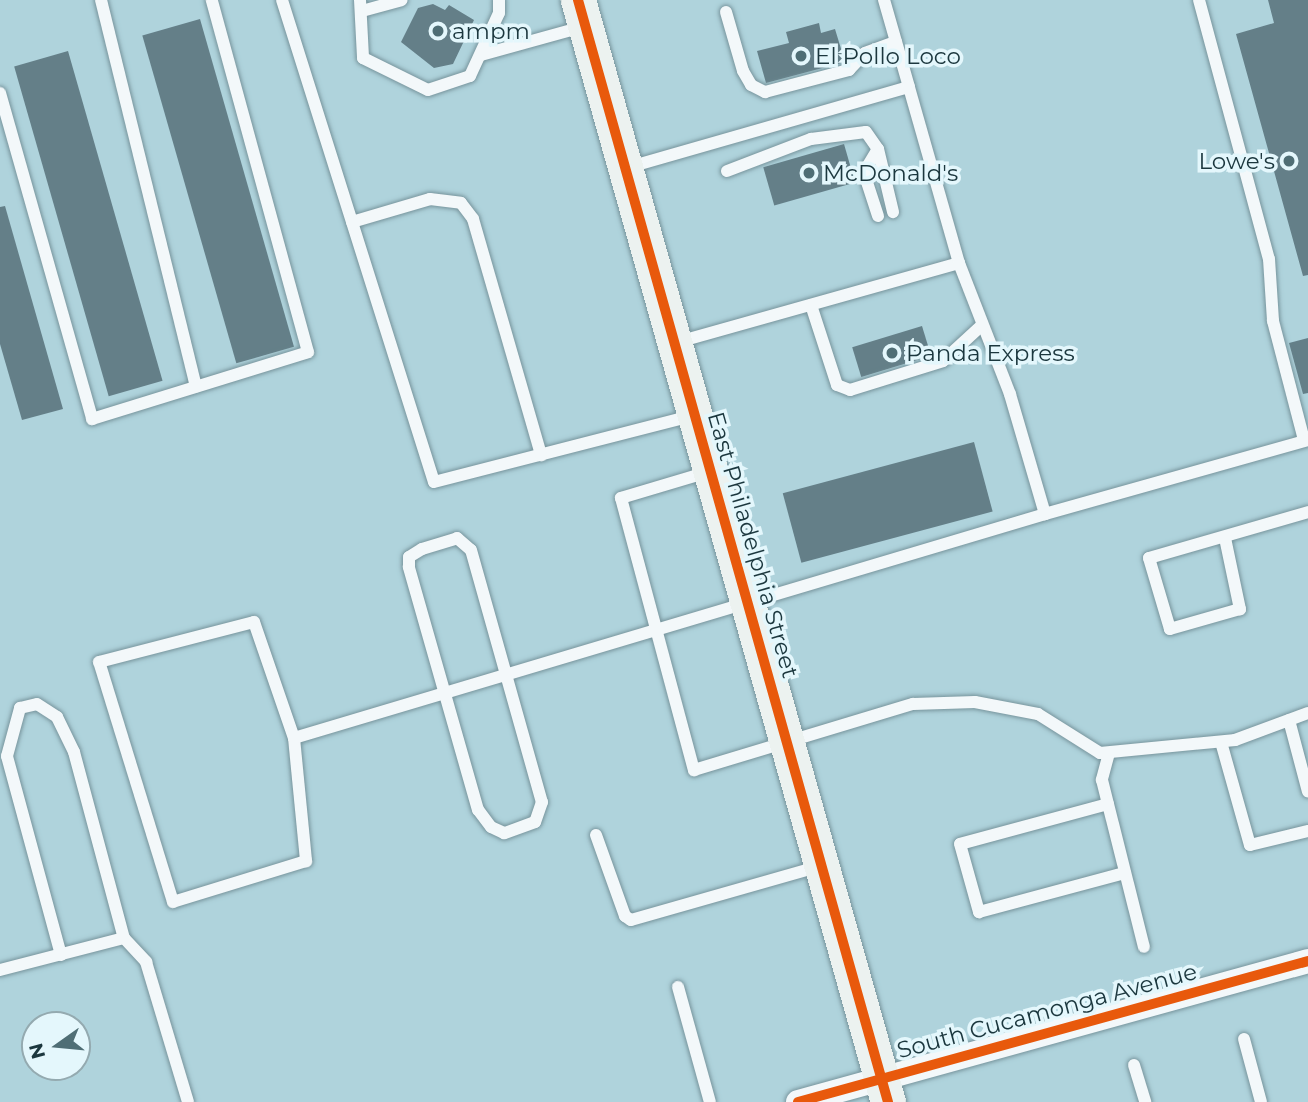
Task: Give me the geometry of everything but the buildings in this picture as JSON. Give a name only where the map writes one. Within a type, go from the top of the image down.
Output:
[{"type":"street","name":"East Philadelphia Street","points":[[582,13],[885,1090]]},
{"type":"street","name":"South Cucamonga Avenue","points":[[798,1102],[885,1090],[1308,961]]},
{"type":"lane","points":[[101,0],[196,387]]},
{"type":"lane","points":[[0,93],[92,419],[308,352],[212,0]]},
{"type":"lane","points":[[282,0],[434,482],[695,415]]},
{"type":"lane","points":[[402,0],[361,5],[359,35],[363,58],[428,90],[470,76],[499,13],[499,0]]},
{"type":"lane","points":[[884,0],[959,263],[1010,394],[1045,514]]},
{"type":"lane","points":[[294,738],[1045,514],[1306,440],[1273,321],[1269,260],[1199,0]]},
{"type":"lane","points":[[726,12],[743,71],[751,85],[765,92],[849,70],[865,53],[896,42]]},
{"type":"lane","points":[[481,55],[582,13]]},
{"type":"lane","points":[[625,168],[909,87]]},
{"type":"lane","points":[[727,171],[811,139],[849,131],[866,132],[878,149],[893,212]]},
{"type":"lane","points":[[877,216],[867,182],[867,167],[878,149]]},
{"type":"lane","points":[[352,222],[430,200],[461,203],[473,219],[541,455]]},
{"type":"lane","points":[[674,343],[959,263]]},
{"type":"lane","points":[[811,305],[837,385],[850,390],[943,361],[982,324]]},
{"type":"lane","points":[[711,471],[621,498],[694,770],[913,704],[975,702],[1038,714],[1100,753],[1221,742],[1308,713]]},
{"type":"lane","points":[[1225,538],[1240,609],[1170,629],[1149,558],[1308,512]]},
{"type":"lane","points":[[457,538],[471,551],[504,676],[542,802],[535,822],[521,830],[504,833],[491,827],[478,810],[445,693],[409,557],[457,538]]},
{"type":"lane","points":[[254,622],[294,738],[306,860],[173,902],[99,662],[254,622]]},
{"type":"lane","points":[[61,955],[6,756],[20,708],[37,704],[57,717],[74,752],[124,938],[146,962],[188,1102]]},
{"type":"lane","points":[[1289,720],[1308,792]]},
{"type":"lane","points":[[1221,742],[1251,845],[1308,831]]},
{"type":"lane","points":[[1109,753],[1102,780],[1144,947]]},
{"type":"lane","points":[[1108,804],[960,844],[979,912],[1125,873]]},
{"type":"lane","points":[[596,835],[625,916],[631,920],[821,866]]},
{"type":"lane","points":[[0,970],[124,938]]},
{"type":"lane","points":[[678,987],[710,1102]]},
{"type":"lane","points":[[1244,1039],[1261,1102]]},
{"type":"lane","points":[[1135,1065],[1145,1102]]},
{"type":"cycle path","points":[[578,0],[888,1102]]},
{"type":"cycle path","points":[[798,1102],[1308,961]]},
{"type":"place","name":"ampm","points":[[438,31]]},
{"type":"place","name":"El Pollo Loco","points":[[801,56]]},
{"type":"place","name":"Lowe's","points":[[1289,161]]},
{"type":"place","name":"McDonald's","points":[[809,173]]},
{"type":"place","name":"Panda Express","points":[[892,353]]}]
